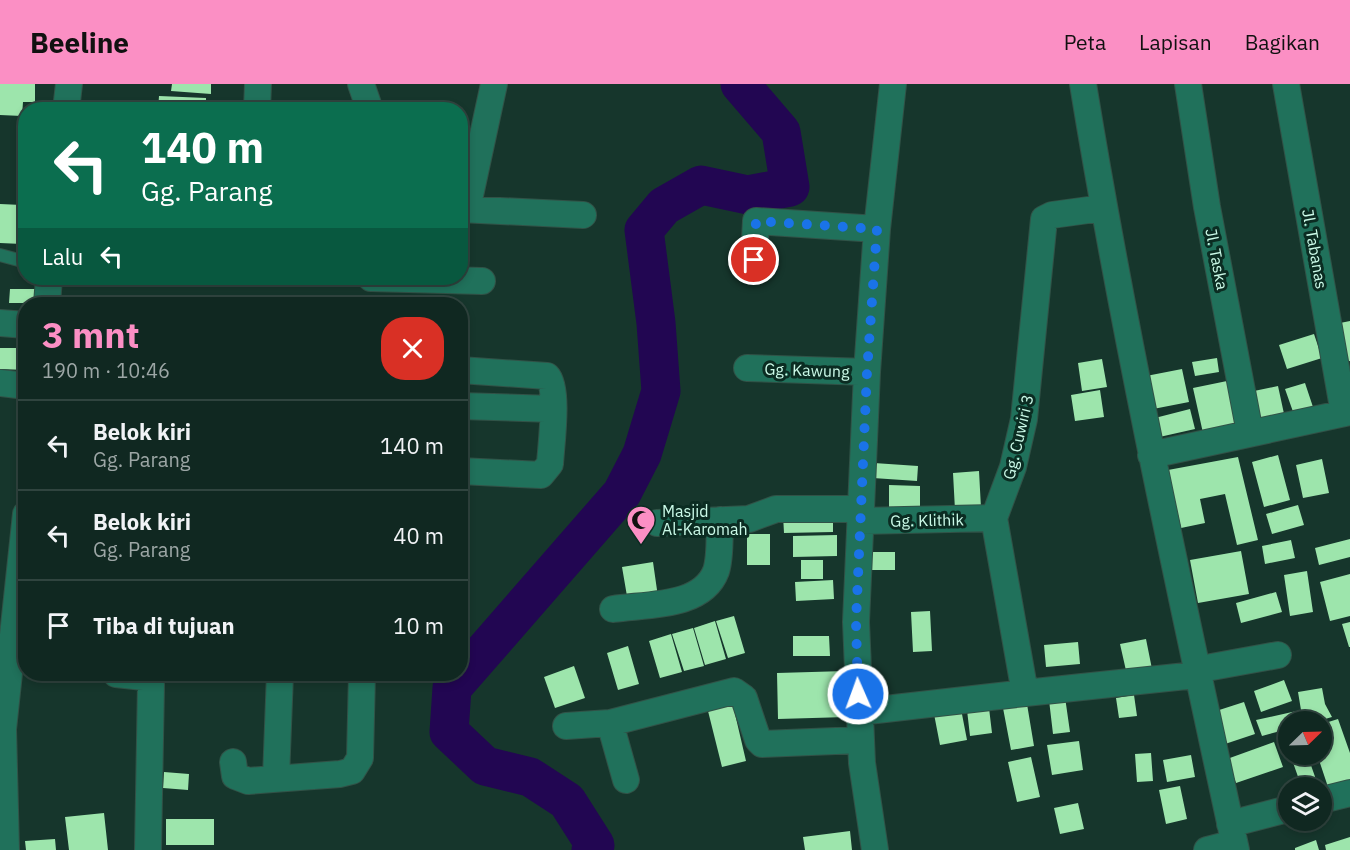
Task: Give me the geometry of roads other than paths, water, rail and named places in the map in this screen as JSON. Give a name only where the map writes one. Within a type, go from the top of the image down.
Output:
[{"type":"street","points":[[67,102],[69,84]]},
{"type":"street","points":[[257,102],[258,84]]},
{"type":"street","points":[[361,84],[367,102]]},
{"type":"street","points":[[468,192],[494,84]]},
{"type":"street","points":[[875,850],[860,740],[856,622],[867,372],[877,229],[892,84]]},
{"type":"street","points":[[1083,84],[1103,208],[1150,455],[1233,839]]},
{"type":"street","name":"Jl. Taska","points":[[1188,84],[1207,207],[1250,433]]},
{"type":"street","name":"Jl. Tabanas","points":[[1286,84],[1347,412]]},
{"type":"street","name":"Gg. Cuwiri 3","points":[[994,519],[1013,467],[1024,419],[1044,219],[1052,215],[1103,208]]},
{"type":"street","points":[[468,209],[583,215]]},
{"type":"street","points":[[754,260],[756,221],[877,229]]},
{"type":"street","points":[[468,281],[482,281]]},
{"type":"street","points":[[0,323],[18,325]]},
{"type":"street","name":"Gg. Kawung","points":[[747,368],[867,372]]},
{"type":"street","points":[[468,371],[547,376],[553,388],[550,464],[546,472],[541,475],[468,471]]},
{"type":"street","points":[[0,383],[18,385]]},
{"type":"street","points":[[468,406],[553,409]]},
{"type":"street","points":[[1150,455],[1347,412]]},
{"type":"street","name":"Gg. Klithik","points":[[657,523],[749,519],[776,509],[861,515],[994,519]]},
{"type":"street","points":[[994,519],[1016,694]]},
{"type":"street","points":[[613,609],[686,598],[702,591],[717,568],[720,520]]},
{"type":"street","points":[[6,850],[3,729],[18,615]]},
{"type":"street","points":[[859,712],[1196,673],[1278,655]]},
{"type":"street","points":[[148,681],[151,684],[148,850]]},
{"type":"street","points":[[276,778],[280,681]]},
{"type":"street","points":[[233,762],[232,770],[238,779],[340,774],[356,767],[360,758],[362,681]]},
{"type":"street","points":[[566,726],[610,723],[734,691],[744,698],[758,740],[762,744],[860,740]]},
{"type":"street","points":[[610,723],[626,780]]},
{"type":"street","points":[[1332,798],[1350,793]]},
{"type":"street","points":[[1207,850],[1233,839],[1278,814]]},
{"type":"lane","points":[[0,255],[18,260]]},
{"type":"waterway","points":[[468,670],[622,493],[642,454],[661,391],[656,323],[644,230],[664,206],[701,185],[748,195],[790,187],[781,132],[740,84]]},
{"type":"waterway","points":[[458,681],[452,688],[449,732],[485,766],[530,777],[567,801],[595,845],[591,850]]},
{"type":"place","name":"Masjid Al-Karomah","points":[[641,546]]}]
